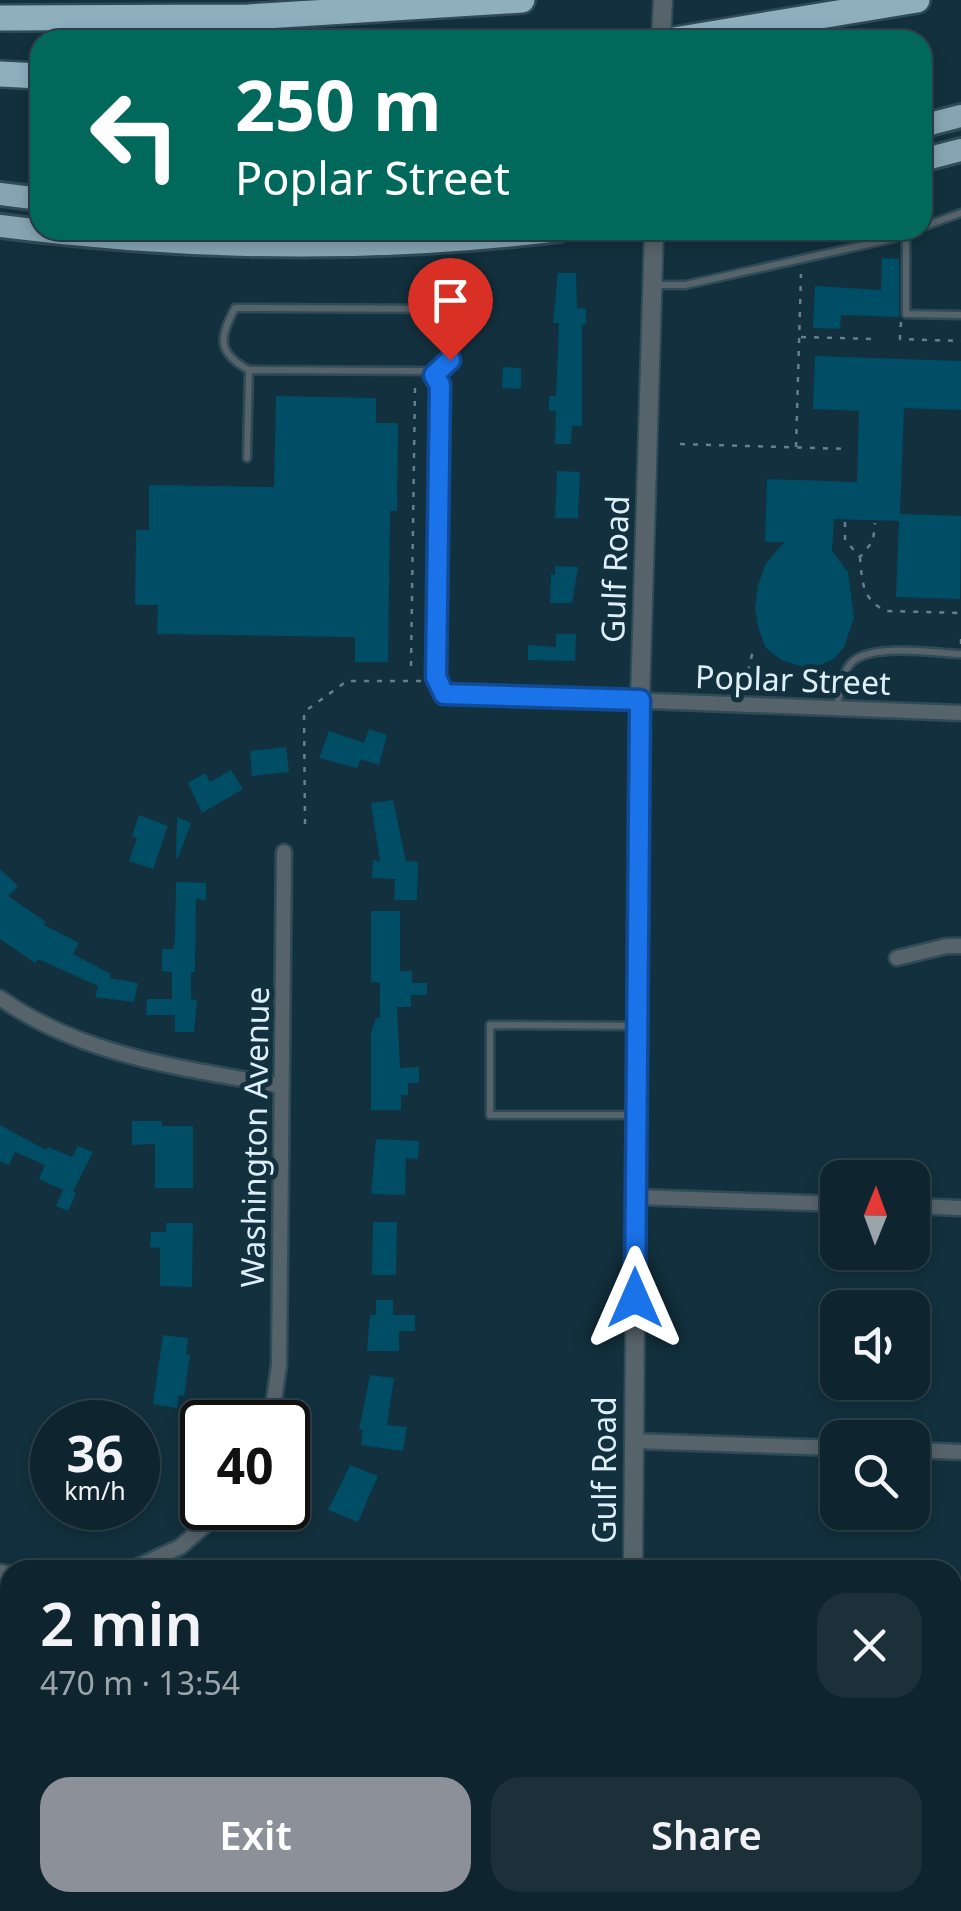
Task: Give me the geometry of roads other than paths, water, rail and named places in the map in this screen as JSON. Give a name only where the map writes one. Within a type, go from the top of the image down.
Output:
[{"type":"highway","points":[[0,18],[248,18],[522,0]]},
{"type":"highway","points":[[735,30],[917,0]]},
{"type":"highway","points":[[0,74],[30,76]]},
{"type":"highway","points":[[932,123],[961,116]]},
{"type":"highway","points":[[932,157],[961,150]]},
{"type":"highway","points":[[0,194],[30,198]]},
{"type":"highway","points":[[0,226],[30,229]]},
{"type":"highway","points":[[126,240],[317,248],[481,240]]},
{"type":"street","points":[[662,30],[663,0]]},
{"type":"street","name":"Gulf Road","points":[[633,1560],[640,700],[654,240]]},
{"type":"street","name":"Poplar Street","points":[[440,688],[961,713]]},
{"type":"street","name":"Washington Avenue","points":[[274,1400],[279,1365],[284,852]]},
{"type":"street","points":[[897,958],[961,946]]},
{"type":"street","points":[[0,998],[36,1020],[103,1050],[282,1086]]},
{"type":"street","points":[[636,1197],[820,1203]]},
{"type":"street","points":[[930,1207],[961,1208]]},
{"type":"street","points":[[634,1441],[820,1447]]},
{"type":"street","points":[[930,1451],[961,1452]]},
{"type":"street","points":[[152,1560],[180,1547],[200,1530]]},
{"type":"lane","points":[[932,223],[961,213]]},
{"type":"lane","points":[[652,285],[684,285],[877,240]]},
{"type":"lane","points":[[911,240],[906,314],[961,316]]},
{"type":"lane","points":[[434,375],[450,360],[459,343],[460,319],[448,309],[235,308],[225,326],[223,345],[231,360],[248,370],[423,371],[434,375],[440,385],[440,688]]},
{"type":"lane","points":[[247,458],[248,370]]},
{"type":"lane","points":[[836,709],[846,671],[854,660],[872,652],[961,654]]},
{"type":"lane","points":[[636,1116],[490,1115],[490,1025],[637,1026]]}]
